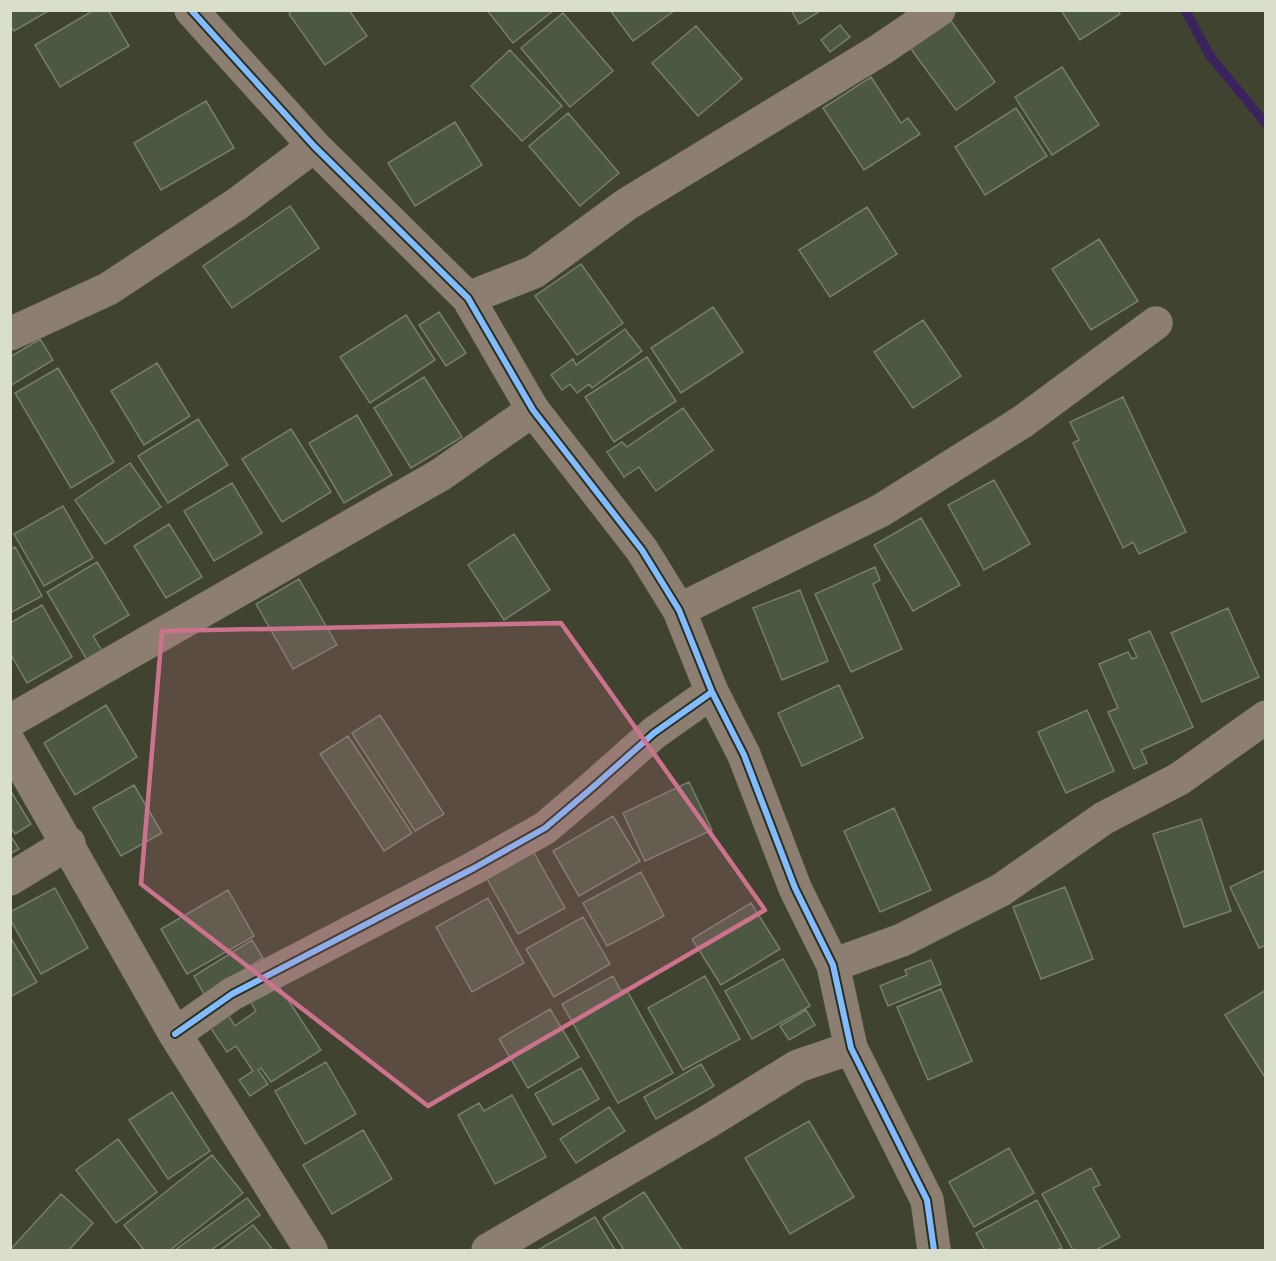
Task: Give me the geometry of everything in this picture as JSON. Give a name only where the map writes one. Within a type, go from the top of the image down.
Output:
[{"type":"street","points":[[468,298],[534,272],[627,204],[880,50],[939,10]]},
{"type":"street","points":[[200,13],[314,146],[468,298],[533,410],[642,550],[679,610],[712,692],[744,756],[795,888],[833,965],[851,1048],[927,1200],[934,1251]]},
{"type":"street","points":[[10,334],[108,289],[237,204],[314,146]]},
{"type":"street","points":[[679,610],[880,511],[1022,422],[1156,323]]},
{"type":"street","points":[[10,721],[440,475],[533,410]]},
{"type":"street","points":[[175,1034],[232,994],[474,868],[544,828],[654,733],[712,692]]},
{"type":"street","points":[[833,965],[902,940],[1001,890],[1104,818],[1179,779],[1266,717]]},
{"type":"street","points":[[10,744],[69,843],[175,1034],[311,1251]]},
{"type":"street","points":[[10,879],[69,843]]},
{"type":"street","points":[[488,1251],[798,1066],[851,1048]]},
{"type":"highlighted area","points":[[561,623],[765,910],[428,1106],[141,884],[162,631]]},
{"type":"building","points":[[10,10],[50,10],[14,31],[10,24]]},
{"type":"building","points":[[94,10],[108,10],[129,46],[60,87],[35,45]]},
{"type":"building","points":[[294,10],[349,10],[367,36],[325,65],[289,14]]},
{"type":"building","points":[[487,10],[554,10],[513,43]]},
{"type":"building","points":[[610,10],[675,10],[633,41]]},
{"type":"building","points":[[791,10],[822,10],[799,24]]},
{"type":"building","points":[[1061,10],[1118,10],[1120,14],[1080,40]]},
{"type":"building","points":[[563,13],[613,71],[570,107],[521,48]]},
{"type":"building","points":[[948,17],[995,82],[956,110],[911,49]]},
{"type":"building","points":[[840,25],[850,37],[830,52],[821,40]]},
{"type":"building","points":[[696,26],[742,79],[698,116],[652,63]]},
{"type":"building","points":[[510,50],[562,106],[522,141],[471,86]]},
{"type":"building","points":[[1062,67],[1099,125],[1052,155],[1015,97]]},
{"type":"building","points":[[871,77],[901,123],[908,118],[920,134],[864,170],[823,108]]},
{"type":"building","points":[[206,101],[234,148],[161,190],[134,143]]},
{"type":"building","points":[[1016,108],[1047,156],[985,195],[955,147]]},
{"type":"building","points":[[568,113],[619,173],[580,206],[529,146]]},
{"type":"building","points":[[455,122],[482,165],[415,206],[388,163]]},
{"type":"building","points":[[290,206],[319,248],[232,308],[203,266]]},
{"type":"building","points":[[867,207],[897,254],[830,297],[799,250]]},
{"type":"building","points":[[1099,239],[1138,301],[1091,330],[1052,269]]},
{"type":"building","points":[[581,264],[623,323],[577,355],[535,296]]},
{"type":"building","points":[[713,307],[743,352],[681,393],[651,348]]},
{"type":"building","points":[[439,312],[466,353],[446,366],[419,325]]},
{"type":"building","points":[[406,315],[435,360],[370,403],[340,357]]},
{"type":"building","points":[[923,320],[961,376],[913,408],[874,352]]},
{"type":"building","points":[[625,329],[642,351],[592,388],[589,384],[577,393],[570,384],[562,390],[551,375],[573,359],[576,365]]},
{"type":"building","points":[[40,339],[53,360],[10,386],[10,357]]},
{"type":"building","points":[[647,357],[676,401],[614,442],[585,397]]},
{"type":"building","points":[[157,363],[190,416],[144,445],[111,391]]},
{"type":"building","points":[[58,368],[114,462],[71,488],[15,393]]},
{"type":"building","points":[[424,377],[462,437],[411,468],[374,408]]},
{"type":"building","points":[[1123,397],[1186,532],[1139,554],[1133,542],[1123,548],[1073,443],[1079,440],[1070,422]]},
{"type":"building","points":[[683,408],[713,450],[656,491],[639,467],[624,477],[607,452],[622,442],[627,447]]},
{"type":"building","points":[[357,415],[392,475],[344,503],[309,443]]},
{"type":"building","points":[[198,419],[228,465],[168,503],[138,456]]},
{"type":"building","points":[[291,429],[331,492],[282,522],[242,459]]},
{"type":"building","points":[[130,463],[161,507],[105,544],[75,500]]},
{"type":"building","points":[[994,480],[1030,544],[984,570],[948,505]]},
{"type":"building","points":[[232,483],[262,533],[214,561],[184,511]]},
{"type":"building","points":[[63,506],[93,558],[44,586],[14,534]]},
{"type":"building","points":[[921,518],[960,585],[913,611],[874,545]]},
{"type":"building","points":[[169,524],[202,577],[166,598],[134,546]]},
{"type":"building","points":[[514,534],[550,590],[504,620],[468,565]]},
{"type":"building","points":[[15,547],[42,596],[10,613],[10,550]]},
{"type":"building","points":[[97,562],[129,615],[93,636],[102,651],[87,660],[47,592]]},
{"type":"building","points":[[875,567],[880,580],[873,584],[902,649],[851,672],[815,594]]},
{"type":"building","points":[[299,579],[337,645],[293,669],[256,604]]},
{"type":"building","points":[[800,590],[828,661],[782,680],[753,608]]},
{"type":"building","points":[[42,605],[72,657],[27,683],[10,653],[10,623]]},
{"type":"building","points":[[1228,608],[1259,677],[1202,702],[1171,633]]},
{"type":"building","points":[[1150,631],[1193,727],[1141,750],[1147,763],[1134,769],[1108,712],[1118,708],[1099,664],[1128,652],[1132,659],[1137,657],[1129,640]]},
{"type":"building","points":[[839,685],[863,738],[802,766],[778,713]]},
{"type":"building","points":[[106,705],[137,757],[75,795],[44,743]]},
{"type":"building","points":[[1087,710],[1114,771],[1066,793],[1038,732]]},
{"type":"building","points":[[380,715],[444,814],[415,831],[352,733]]},
{"type":"building","points":[[348,736],[412,833],[384,851],[320,754]]},
{"type":"building","points":[[689,782],[712,830],[645,861],[623,813]]},
{"type":"building","points":[[134,785],[162,833],[121,856],[93,808]]},
{"type":"building","points":[[10,790],[31,824],[15,834],[10,827]]},
{"type":"building","points":[[894,808],[931,890],[880,912],[844,831]]},
{"type":"building","points":[[613,816],[640,861],[579,896],[553,851]]},
{"type":"building","points":[[1201,819],[1231,911],[1184,927],[1153,834]]},
{"type":"building","points":[[10,835],[19,849],[10,854]]},
{"type":"building","points":[[533,851],[565,908],[518,934],[486,877]]},
{"type":"building","points":[[1266,870],[1266,945],[1259,948],[1230,887]]},
{"type":"building","points":[[641,872],[664,916],[607,946],[583,903]]},
{"type":"building","points":[[1065,887],[1093,959],[1041,979],[1013,907]]},
{"type":"building","points":[[55,888],[88,948],[41,974],[10,919],[10,912]]},
{"type":"building","points":[[228,890],[254,936],[187,974],[161,929]]},
{"type":"building","points":[[488,898],[524,963],[472,992],[436,927]]},
{"type":"building","points":[[751,903],[780,949],[721,985],[692,939]]},
{"type":"building","points":[[583,917],[610,964],[554,997],[526,949]]},
{"type":"building","points":[[10,937],[37,982],[10,997]]},
{"type":"building","points":[[252,940],[263,958],[204,994],[194,976]]},
{"type":"building","points":[[783,959],[810,1006],[752,1039],[725,991]]},
{"type":"building","points":[[931,960],[941,984],[888,1006],[880,986],[907,975],[905,970]]},
{"type":"building","points":[[613,976],[621,991],[626,989],[673,1073],[618,1103],[562,1004]]},
{"type":"building","points":[[705,976],[740,1039],[683,1070],[648,1008]]},
{"type":"building","points":[[278,985],[321,1050],[271,1082],[261,1068],[258,1070],[268,1084],[250,1096],[239,1080],[253,1071],[236,1046],[227,1052],[210,1027],[228,1015],[235,1026],[256,1011],[251,1003]]},
{"type":"building","points":[[941,989],[972,1061],[928,1080],[897,1007]]},
{"type":"building","points":[[1266,990],[1266,1079],[1225,1015]]},
{"type":"building","points":[[550,1009],[579,1057],[528,1088],[499,1039]]},
{"type":"building","points":[[806,1010],[815,1025],[789,1040],[780,1026]]},
{"type":"building","points":[[326,1062],[356,1114],[305,1144],[275,1091]]},
{"type":"building","points":[[701,1064],[714,1086],[656,1119],[644,1097]]},
{"type":"building","points":[[581,1068],[599,1099],[553,1125],[535,1094]]},
{"type":"building","points":[[172,1092],[210,1151],[168,1179],[129,1120]]},
{"type":"building","points":[[512,1095],[546,1157],[495,1184],[458,1115],[479,1103],[484,1111]]},
{"type":"building","points":[[609,1107],[625,1131],[576,1163],[560,1139]]},
{"type":"building","points":[[809,1121],[854,1197],[790,1234],[745,1158]]},
{"type":"building","points":[[363,1130],[392,1179],[332,1214],[303,1165]]},
{"type":"building","points":[[118,1139],[157,1192],[116,1223],[76,1170]]},
{"type":"building","points":[[1009,1148],[1034,1193],[974,1227],[949,1182]]},
{"type":"building","points":[[212,1155],[243,1193],[170,1250],[144,1250],[124,1225]]},
{"type":"building","points":[[1091,1168],[1100,1185],[1093,1188],[1120,1237],[1096,1250],[1073,1250],[1042,1194]]},
{"type":"building","points":[[644,1192],[682,1250],[624,1250],[603,1218]]},
{"type":"building","points":[[61,1194],[93,1223],[69,1250],[10,1250]]},
{"type":"building","points":[[247,1198],[260,1215],[211,1250],[175,1250]]},
{"type":"building","points":[[1037,1200],[1062,1248],[1057,1250],[985,1250],[976,1233]]},
{"type":"building","points":[[595,1217],[615,1250],[538,1250]]},
{"type":"building","points":[[253,1225],[273,1250],[220,1250]]},
{"type":"waterway","points":[[1185,10],[1210,56],[1266,124]]},
{"type":"cycle path","points":[[191,10],[314,146],[468,298],[533,410],[642,550],[679,610],[712,692],[744,755],[795,888],[833,965],[851,1048],[927,1200],[934,1250]]},
{"type":"cycle path","points":[[175,1034],[232,994],[474,868],[545,828],[654,733],[712,692]]}]
